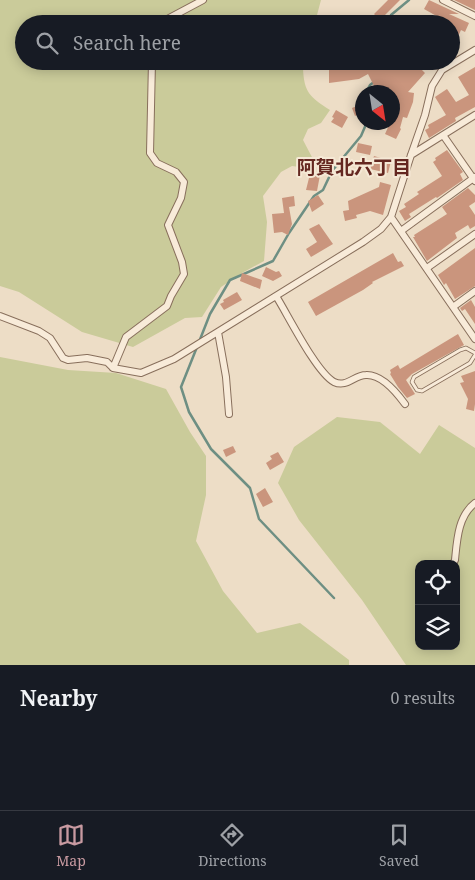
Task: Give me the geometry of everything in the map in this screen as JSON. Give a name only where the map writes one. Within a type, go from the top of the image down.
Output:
[{"type":"street","points":[[175,15],[203,0]]},
{"type":"street","points":[[443,0],[475,16]]},
{"type":"street","points":[[460,59],[475,50]]},
{"type":"street","points":[[114,368],[126,337],[167,306],[184,274],[182,262],[168,225],[181,198],[184,182],[176,172],[157,163],[150,153],[152,70]]},
{"type":"street","points":[[0,316],[40,331],[50,338],[63,358],[68,360],[94,359],[107,362],[114,368],[141,373],[174,359],[381,229],[391,217],[425,115],[432,86],[442,70]]},
{"type":"street","points":[[411,155],[475,115]]},
{"type":"street","points":[[401,231],[474,179],[443,135]]},
{"type":"street","points":[[391,217],[475,339]]},
{"type":"street","points":[[427,268],[475,234]]},
{"type":"street","points":[[453,306],[475,291]]},
{"type":"street","points":[[276,296],[316,364],[327,377],[340,384],[346,384],[363,376],[375,377],[394,390],[406,404]]},
{"type":"street","points":[[218,332],[226,377],[229,414]]},
{"type":"street","points":[[455,560],[460,526],[466,510],[475,503]]},
{"type":"lane","points":[[466,348],[475,354],[470,362],[422,391],[417,390],[412,382],[414,377],[460,350],[466,348]]},
{"type":"green space","points":[[0,0],[321,0],[317,15],[15,15],[15,70],[303,70],[309,94],[330,110],[321,123],[308,129],[303,140],[314,161],[307,168],[292,166],[281,172],[263,196],[267,222],[264,261],[221,287],[202,317],[185,318],[133,347],[82,332],[19,292],[0,286]]},
{"type":"green space","points":[[0,357],[68,370],[116,373],[166,389],[206,456],[206,495],[196,541],[223,591],[257,633],[300,623],[349,660],[349,665],[0,665]]},
{"type":"green space","points":[[337,417],[380,422],[420,454],[439,425],[475,448],[475,665],[406,665],[362,600],[299,520],[278,483],[294,447]]},
{"type":"building","points":[[388,0],[400,0],[385,15],[374,14]]},
{"type":"building","points":[[429,0],[459,14],[435,15],[424,9]]},
{"type":"building","points":[[454,0],[475,0],[475,10]]},
{"type":"building","points":[[460,19],[469,23],[465,32],[461,30],[460,32]]},
{"type":"building","points":[[475,67],[475,107],[455,118],[456,121],[429,138],[425,130],[429,128],[428,125],[446,115],[435,97],[447,89],[456,102],[469,95],[458,77]]},
{"type":"building","points":[[329,70],[422,70],[425,73],[408,92],[414,93],[413,102],[407,118],[403,117],[400,128],[400,85],[374,85],[368,74],[359,79],[329,83]]},
{"type":"building","points":[[336,110],[348,117],[342,128],[331,122]]},
{"type":"building","points":[[401,129],[396,139],[385,134],[387,130]]},
{"type":"building","points":[[358,143],[372,146],[370,155],[356,152]]},
{"type":"building","points":[[447,150],[463,172],[460,174],[463,180],[409,214],[411,217],[405,221],[399,211],[406,207],[404,204],[419,194],[417,192],[442,176],[433,162],[436,160],[435,158]]},
{"type":"building","points":[[374,156],[391,161],[388,173],[370,169]]},
{"type":"building","points":[[310,174],[320,175],[317,191],[306,190]]},
{"type":"building","points":[[380,182],[391,185],[383,215],[370,211],[356,215],[357,218],[345,221],[343,211],[349,210],[348,201],[379,187]]},
{"type":"building","points":[[468,188],[475,195],[475,202],[469,206],[475,215],[475,226],[470,229],[468,225],[455,233],[457,238],[427,261],[413,237],[415,237],[414,235],[447,214],[442,207]]},
{"type":"building","points":[[318,195],[324,204],[312,212],[308,201]]},
{"type":"building","points":[[294,196],[295,206],[289,207],[292,224],[288,235],[282,232],[274,233],[272,214],[284,213],[282,198]]},
{"type":"building","points":[[319,224],[333,244],[311,257],[306,249],[317,242],[309,229]]},
{"type":"building","points":[[475,248],[475,286],[455,299],[446,283],[444,285],[438,275]]},
{"type":"building","points":[[393,253],[398,262],[401,261],[404,266],[372,282],[363,290],[316,316],[308,302]]},
{"type":"building","points":[[266,267],[276,272],[279,271],[282,276],[273,281],[262,276]]},
{"type":"building","points":[[242,273],[262,280],[260,289],[240,281]]},
{"type":"building","points":[[237,292],[242,300],[224,310],[220,304],[224,302],[223,300]]},
{"type":"building","points":[[471,300],[475,307],[475,324],[465,309],[462,311],[460,308]]},
{"type":"building","points":[[458,334],[464,345],[412,374],[406,380],[415,394],[407,398],[390,374],[390,370],[398,365],[400,369]]},
{"type":"building","points":[[475,371],[474,411],[466,409],[468,399],[460,383],[464,382],[461,376]]},
{"type":"building","points":[[233,446],[236,452],[226,457],[223,450]]},
{"type":"building","points":[[278,452],[284,462],[270,470],[266,463],[272,459],[270,456]]},
{"type":"building","points":[[265,488],[273,502],[263,507],[256,494]]},
{"type":"waterway","points":[[391,15],[409,0]]},
{"type":"waterway","points":[[370,85],[374,82]]},
{"type":"waterway","points":[[199,342],[210,314],[230,280],[273,261],[314,196],[323,190],[332,171],[361,136],[364,130]]},
{"type":"waterway","points":[[197,347],[181,387],[189,412],[211,449],[250,488],[259,519],[334,598]]},
{"type":"district","name":"阿賀北六丁目","points":[[354,167]]}]
